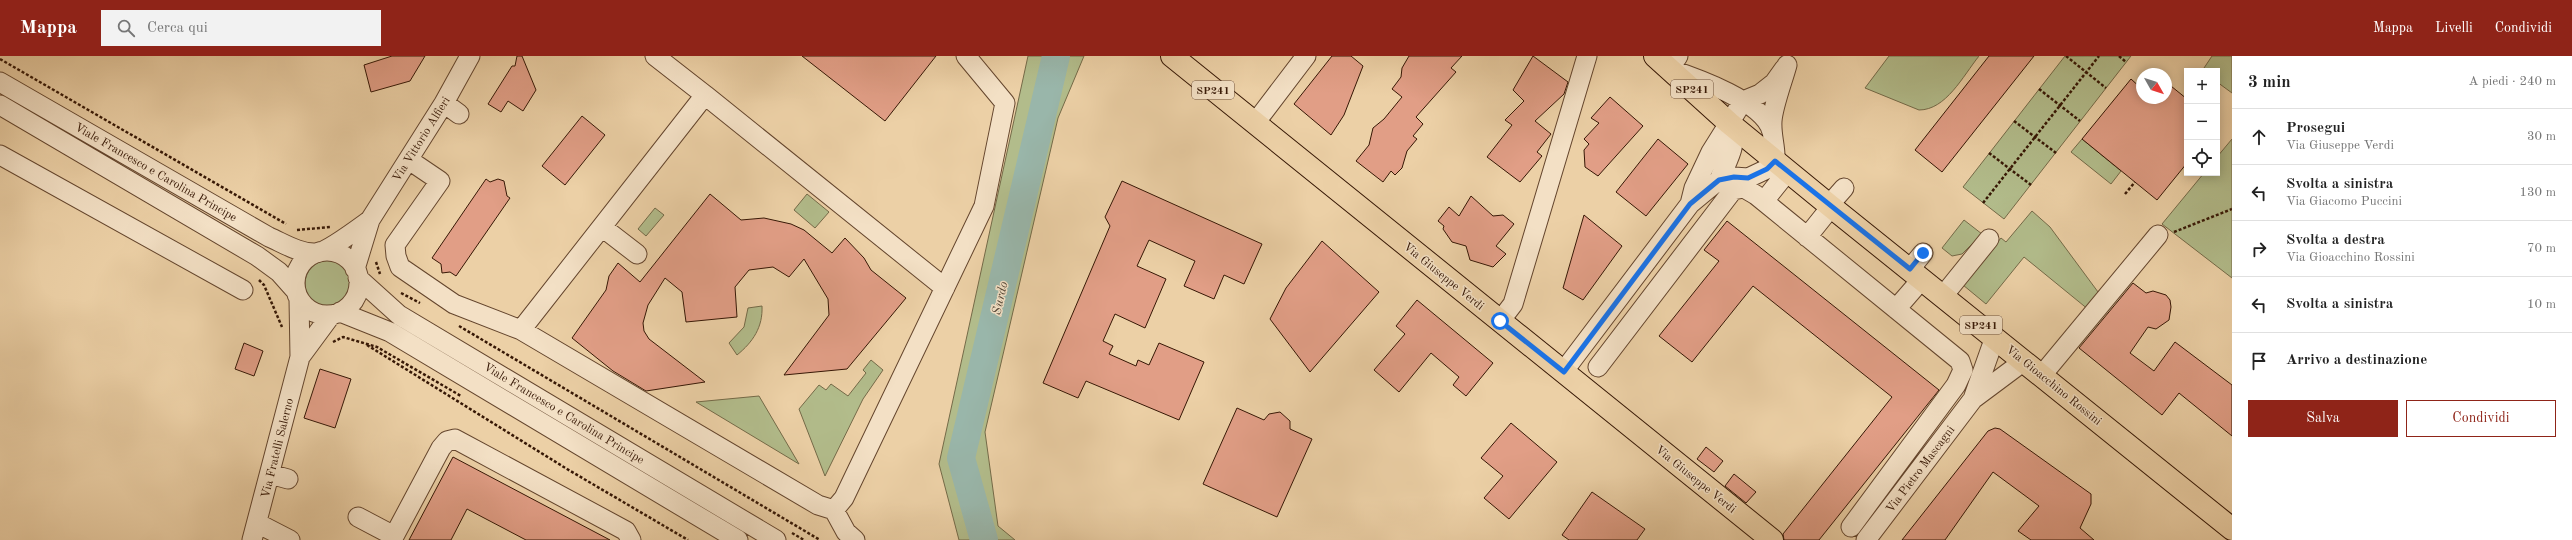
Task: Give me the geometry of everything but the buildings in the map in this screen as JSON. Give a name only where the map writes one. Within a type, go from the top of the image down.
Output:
[{"type":"main road","name":"Via Giuseppe Verdi","points":[[1172,56],[1772,540]]},
{"type":"main road","name":"Via Gioacchino Rossini","points":[[1667,60],[1729,123],[1830,206],[1918,267],[1943,296],[2232,529]]},
{"type":"street","name":"Via Vittorio Alfieri","points":[[357,274],[370,220],[444,103],[470,56]]},
{"type":"street","points":[[655,56],[945,288]]},
{"type":"street","points":[[834,510],[844,498],[984,206],[1006,108],[1002,98],[966,56]]},
{"type":"street","points":[[1255,123],[1306,56]]},
{"type":"street","points":[[1500,321],[1513,304],[1587,56]]},
{"type":"street","points":[[1667,60],[1743,101],[1767,121],[1772,132]]},
{"type":"street","points":[[1690,204],[1694,188],[1711,152],[1743,101],[1760,94],[1774,83],[1791,60]]},
{"type":"street","points":[[1764,201],[1781,166],[1771,142],[1772,120],[1791,60]]},
{"type":"street","name":"Viale Francesco e Carolina Principe","points":[[0,82],[269,237],[292,248],[317,253],[334,252],[342,256],[357,274],[399,315],[776,540]]},
{"type":"street","points":[[521,330],[705,96]]},
{"type":"street","points":[[444,103],[459,114]]},
{"type":"street","name":"Viale Francesco e Carolina Principe","points":[[0,105],[257,256],[279,272],[313,312],[336,314],[390,332],[738,540]]},
{"type":"street","points":[[1564,372],[1690,204],[1719,180],[1735,143],[1734,135],[1729,123]]},
{"type":"street","points":[[0,155],[243,290]]},
{"type":"street","points":[[409,160],[440,181],[395,245],[396,256],[400,267],[454,304],[521,330],[818,505],[834,510],[846,532],[855,540]]},
{"type":"street","points":[[1719,180],[1734,177],[1748,178],[1767,169],[1781,166]]},
{"type":"street","points":[[1598,367],[1734,190],[1744,188],[1764,201],[1960,361],[1963,370],[1956,385],[1851,527]]},
{"type":"street","points":[[1807,237],[1844,188]]},
{"type":"street","name":"Via Vittorio Alfieri","points":[[317,253],[343,239],[370,220]]},
{"type":"street","points":[[1675,224],[1695,241]]},
{"type":"street","points":[[602,227],[637,254]]},
{"type":"street","points":[[2042,375],[2158,235]]},
{"type":"street","points":[[1943,296],[1989,239]]},
{"type":"street","points":[[297,294],[294,279],[297,271],[309,257],[317,253]]},
{"type":"street","points":[[1896,309],[1918,267]]},
{"type":"street","points":[[336,314],[354,299],[358,289],[357,274]]},
{"type":"street","name":"Via Fratelli Salerno","points":[[255,531],[279,476],[300,357],[297,294]]},
{"type":"street","points":[[1617,301],[1638,316]]},
{"type":"street","name":"Via Fratelli Salerno","points":[[300,357],[336,314]]},
{"type":"street","name":"Via Pietro Mascagni","points":[[1973,399],[1995,337]]},
{"type":"street","name":"Via Pietro Mascagni","points":[[1866,540],[1973,399],[2024,361]]},
{"type":"street","points":[[358,517],[393,538],[441,448],[448,441],[455,439],[626,530],[631,540]]},
{"type":"street","points":[[1909,449],[1926,462]]},
{"type":"street","points":[[255,531],[290,540]]},
{"type":"path","points":[[2066,56],[2106,88]]},
{"type":"path","points":[[1983,203],[2099,56]]},
{"type":"path","points":[[2119,56],[2126,62]]},
{"type":"path","points":[[0,60],[296,230],[333,226]]},
{"type":"path","points":[[2039,89],[2080,121]]},
{"type":"path","points":[[2014,121],[2056,153]]},
{"type":"path","points":[[1989,153],[2031,185]]},
{"type":"path","points":[[2125,194],[2135,182]]},
{"type":"path","points":[[2158,235],[2173,233],[2232,210]]},
{"type":"path","points":[[396,290],[423,305]]},
{"type":"path","points":[[456,324],[820,540]]},
{"type":"path","points":[[363,343],[567,470],[688,540]]},
{"type":"green space","points":[[1028,56],[1084,56],[1058,118],[985,432],[998,526],[1015,540],[959,540],[939,464]]},
{"type":"green space","points":[[1889,56],[1979,56],[1946,98],[1929,108],[1919,110],[1865,88]]},
{"type":"green space","points":[[2065,56],[2131,56],[2004,219],[1963,187]]},
{"type":"green space","points":[[2212,56],[2232,56],[2232,93],[2220,84],[2220,68],[2204,68]]},
{"type":"green space","points":[[2082,139],[2121,171],[2111,184],[2071,152]]},
{"type":"green space","points":[[2232,139],[2232,278],[2162,224],[2202,176],[2220,176],[2220,153]]},
{"type":"green space","points":[[807,194],[829,212],[815,228],[794,210]]},
{"type":"green space","points":[[655,208],[664,215],[646,236],[638,229]]},
{"type":"green space","points":[[2032,211],[2050,227],[2101,296],[2089,310],[2024,257],[1986,304],[1963,285],[2001,238],[2006,242]]},
{"type":"green space","points":[[1964,220],[1982,234],[1962,254],[1952,256],[1942,248]]},
{"type":"green space","points":[[329,260],[338,262],[346,267],[351,275],[353,284],[351,293],[346,301],[338,306],[329,308],[320,306],[312,301],[307,293],[305,284],[307,275],[312,267],[320,262]]},
{"type":"green space","points":[[762,306],[761,321],[756,334],[748,345],[737,355],[729,343],[744,327],[748,308]]},
{"type":"green space","points":[[871,360],[883,370],[863,399],[825,476],[799,409],[819,385],[826,390],[831,384],[848,396],[866,373],[863,370]]},
{"type":"green space","points":[[759,396],[799,464],[696,402]]},
{"type":"waterway","name":"Surdo","points":[[984,540],[961,458],[1056,56]]},
{"type":"route","points":[[1500,321],[1564,372],[1690,204],[1719,180],[1734,177],[1748,178],[1767,169],[1775,161],[1910,269],[1923,253]]}]
